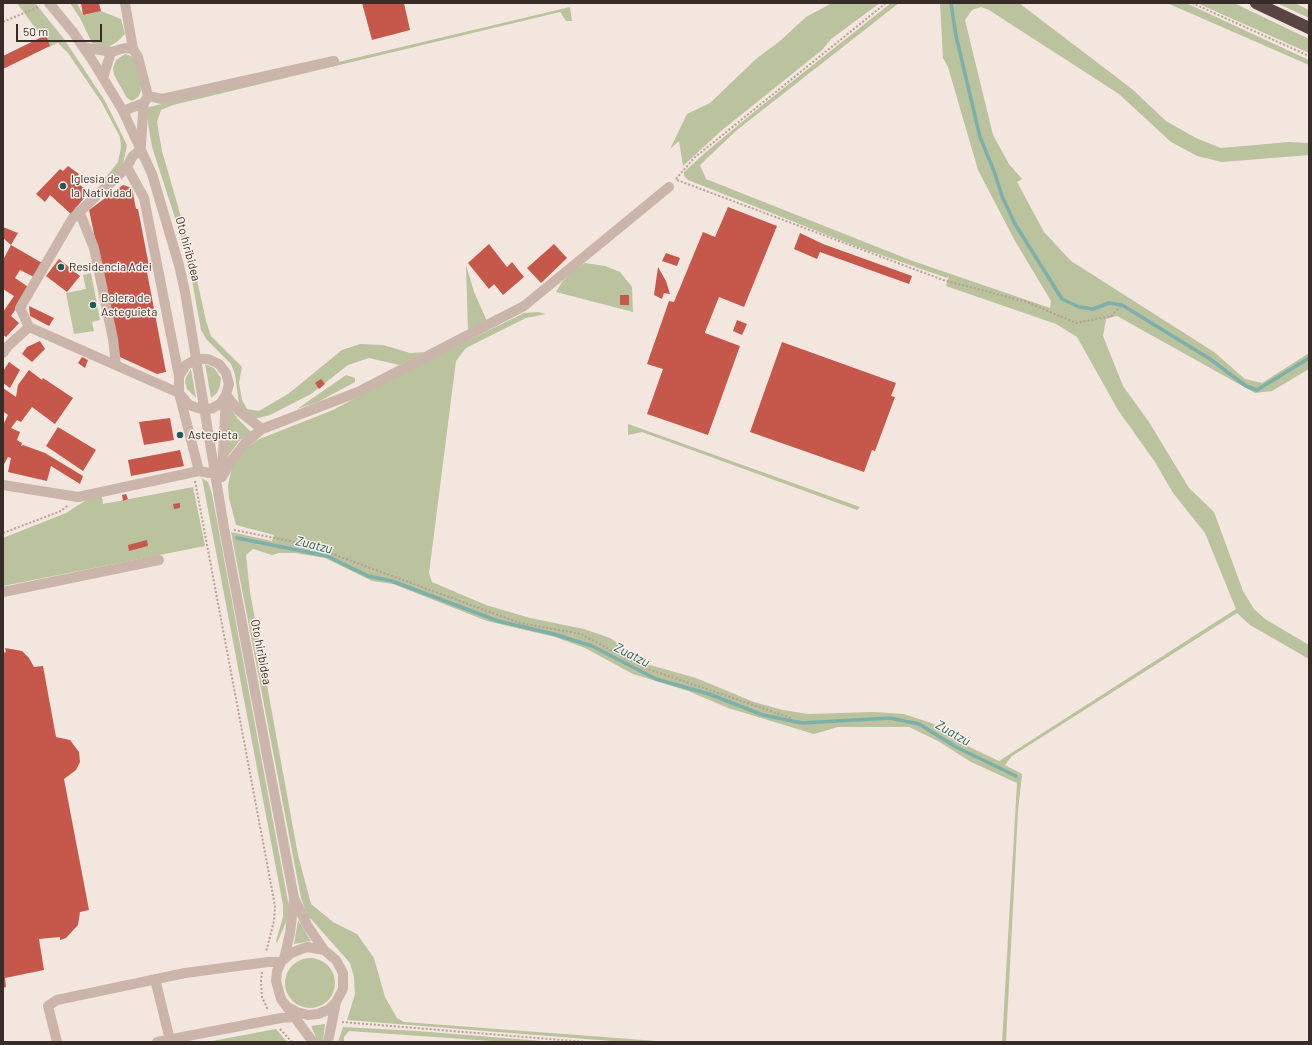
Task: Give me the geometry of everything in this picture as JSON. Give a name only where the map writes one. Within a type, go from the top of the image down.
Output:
[{"type":"highway","points":[[1256,3],[1309,28]]},
{"type":"street","name":"Oto hiribidea","points":[[48,3],[83,47],[123,111],[141,149],[160,197],[179,265],[197,359],[204,410],[218,475],[219,499],[224,528],[294,898],[307,925],[324,950],[336,960],[343,973],[343,988],[336,1002],[328,1042]]},
{"type":"street","points":[[125,3],[133,50],[138,57],[146,100],[141,149],[132,157],[127,167],[72,219],[20,308],[29,327],[179,393],[189,405],[204,410],[217,405],[226,395]]},
{"type":"street","points":[[83,47],[111,52],[125,48],[133,50]]},
{"type":"street","points":[[103,78],[111,52]]},
{"type":"street","points":[[123,111],[146,100],[162,99],[334,61]]},
{"type":"street","points":[[127,167],[144,198],[179,376],[179,393],[199,471]]},
{"type":"street","points":[[218,475],[246,442],[262,429],[358,392],[524,306],[672,183]]},
{"type":"street","points":[[79,211],[94,248],[113,339],[116,366]]},
{"type":"street","points":[[3,353],[8,346],[29,327]]},
{"type":"street","points":[[179,376],[186,365],[197,359],[208,359],[219,364],[226,373],[229,384],[226,395],[218,475]]},
{"type":"street","points":[[226,395],[239,411],[262,429]]},
{"type":"street","points":[[3,485],[78,497],[199,471],[218,475]]},
{"type":"street","points":[[3,592],[159,560]]},
{"type":"street","name":"Oto hiribidea","points":[[294,898],[290,933],[282,961],[277,971],[277,991],[281,1000],[288,1007],[313,1042]]},
{"type":"street","points":[[57,1042],[48,1006],[57,1000],[185,973],[264,962],[282,961],[291,953],[307,947],[324,950]]},
{"type":"street","points":[[155,979],[170,1040]]},
{"type":"street","points":[[288,1007],[297,1012],[308,1015],[318,1014],[328,1010],[336,1002]]},
{"type":"street","points":[[157,1042],[295,1017]]},
{"type":"path","points":[[3,22],[48,3]]},
{"type":"path","points":[[886,3],[694,158],[672,183],[943,280],[1027,302],[1076,323],[1111,316],[1122,305]]},
{"type":"path","points":[[1192,3],[1309,56]]},
{"type":"path","points":[[199,471],[195,482],[275,906],[274,921],[261,981],[262,997],[274,1020],[292,1042]]},
{"type":"path","points":[[3,533],[61,511],[78,497]]},
{"type":"path","points":[[224,528],[305,544],[520,623],[581,634],[642,667],[792,718]]},
{"type":"path","points":[[333,1021],[586,1042]]},
{"type":"green space","points":[[17,3],[35,3],[64,39],[105,101],[127,145],[122,169],[105,178],[98,177],[106,177],[118,162],[121,147],[120,137],[102,103],[68,53],[58,43],[49,47]]},
{"type":"green space","points":[[70,3],[77,3],[83,15],[101,11],[121,19],[125,34],[118,41],[107,48],[99,47],[92,43],[80,18]]},
{"type":"green space","points":[[832,3],[880,3],[831,39],[822,50],[721,131],[683,166],[679,141],[670,149],[687,114],[710,103],[756,59],[780,41],[806,17]]},
{"type":"green space","points":[[891,3],[899,3],[737,130],[700,165],[706,179],[910,260],[1050,308],[1051,301],[1015,241],[978,170],[948,67],[943,58],[940,3],[1019,3],[1132,89],[1166,121],[1196,138],[1221,148],[1289,142],[1309,143],[1309,155],[1222,162],[1197,156],[1171,142],[1119,94],[989,10],[981,7],[972,10],[965,20],[993,135],[1009,164],[1022,179],[1017,182],[1044,232],[1071,261],[1214,352],[1245,379],[1262,383],[1309,353],[1309,369],[1272,391],[1255,393],[1117,316],[1106,319],[1103,336],[1123,386],[1149,422],[1189,488],[1214,512],[1243,591],[1254,609],[1265,619],[1309,645],[1309,659],[1250,625],[1237,613],[1012,756],[1005,765],[1022,774],[1018,811],[1006,1042],[1002,1042],[1017,783],[971,762],[938,741],[909,727],[838,727],[814,734],[728,708],[688,691],[633,674],[585,648],[555,637],[487,621],[393,584],[372,581],[325,558],[295,553],[279,553],[272,555],[253,549],[246,555],[250,592],[298,855],[311,904],[333,922],[357,934],[374,958],[385,997],[397,1018],[404,1022],[670,1042],[624,1042],[347,1020],[355,994],[354,977],[350,963],[311,919],[308,918],[301,898],[231,532],[272,541],[274,535],[236,525],[229,498],[228,485],[232,467],[244,450],[257,440],[333,410],[404,372],[524,313],[538,312],[546,314],[526,318],[466,348],[456,361],[429,573],[432,582],[486,605],[530,618],[584,629],[610,638],[650,665],[696,678],[754,702],[783,710],[808,714],[874,712],[904,714],[934,724],[957,741],[999,761],[1236,609],[1205,533],[1173,493],[1155,462],[1118,410],[1077,337],[1056,324],[946,286],[949,276],[947,278],[855,246],[688,180],[684,176],[684,172],[706,152]]},
{"type":"green space","points":[[1167,3],[1186,3],[1309,60],[1309,65]]},
{"type":"green space","points":[[1197,3],[1234,3],[1309,39],[1309,53]]},
{"type":"green space","points":[[1277,3],[1295,3],[1309,10],[1309,18]]},
{"type":"green space","points":[[570,7],[572,21],[566,21],[560,12],[173,105],[161,110],[157,122],[162,151],[190,248],[206,321],[211,336],[242,367],[239,383],[242,400],[247,409],[259,411],[288,394],[342,350],[360,344],[383,345],[410,353],[426,352],[399,365],[369,358],[348,365],[311,394],[270,415],[255,419],[245,413],[239,404],[235,374],[231,364],[207,340],[201,330],[188,258],[152,147],[146,111],[149,107]]},
{"type":"green space","points":[[125,54],[134,59],[139,75],[141,91],[138,97],[132,101],[127,98],[114,75],[113,68],[116,60]]},
{"type":"green space","points":[[585,263],[605,266],[620,272],[632,287],[633,312],[556,292],[562,282],[573,271]]},
{"type":"green space","points":[[466,265],[474,292],[487,321],[468,331]]},
{"type":"green space","points":[[91,273],[100,320],[92,322],[94,331],[74,334],[66,293],[86,289],[83,275]]},
{"type":"green space","points":[[205,364],[214,368],[221,378],[217,393],[211,398]]},
{"type":"green space","points":[[191,369],[196,398],[187,389],[185,382]]},
{"type":"green space","points":[[346,375],[355,378],[355,382],[318,402],[297,409]]},
{"type":"green space","points":[[229,406],[238,419],[251,432],[240,440],[227,456]]},
{"type":"green space","points":[[628,424],[860,507],[857,510],[642,432],[628,435]]},
{"type":"green space","points":[[202,478],[208,482],[212,494],[287,896],[289,909],[287,920],[277,943],[276,941],[283,917],[283,905]]},
{"type":"green space","points":[[193,487],[205,546],[3,586],[3,538],[66,513],[88,499],[102,497],[103,504]]},
{"type":"green space","points":[[298,920],[311,941],[294,944]]},
{"type":"green space","points":[[315,958],[320,959],[328,965],[334,973],[334,993],[328,1001],[320,1007],[305,1008],[300,1007],[292,1001],[286,993],[285,978],[286,973],[292,965],[300,959]]},
{"type":"green space","points":[[325,1024],[323,1042],[318,1042],[311,1026]]},
{"type":"green space","points":[[343,1027],[417,1031],[554,1042],[506,1042],[349,1031],[344,1037],[344,1042],[338,1042]]},
{"type":"green space","points":[[276,1029],[287,1042],[207,1042]]},
{"type":"building","points":[[81,3],[99,3],[101,11],[83,15]]},
{"type":"building","points":[[362,3],[404,3],[410,30],[372,40]]},
{"type":"building","points":[[46,35],[50,46],[3,69],[3,56]]},
{"type":"building","name":"Iglesia de la Natividad","points":[[68,166],[79,174],[75,181],[89,192],[71,214],[50,195],[45,202],[36,194],[60,169],[63,171]]},
{"type":"building","points":[[123,185],[132,188],[136,209],[138,209],[150,271],[147,272],[166,372],[157,374],[120,357],[89,210]]},
{"type":"building","points":[[728,207],[777,226],[744,307],[719,297],[705,332],[740,346],[708,435],[647,414],[663,369],[647,364],[669,301],[674,302],[703,232],[715,237]]},
{"type":"building","points":[[3,227],[18,233],[11,245],[3,238]]},
{"type":"building","points":[[800,233],[823,244],[912,276],[909,284],[820,252],[817,259],[794,249]]},
{"type":"building","points":[[489,244],[507,267],[512,262],[524,277],[503,295],[494,284],[489,289],[468,263]]},
{"type":"building","points":[[554,244],[567,258],[541,283],[527,268]]},
{"type":"building","points":[[11,245],[44,264],[36,278],[20,270],[15,278],[30,288],[11,316],[19,323],[6,337],[3,335],[3,312],[14,296],[3,289],[3,260]]},
{"type":"building","points":[[666,253],[680,258],[677,266],[662,261]]},
{"type":"building","name":"Residencia Adei","points":[[59,259],[80,276],[67,292],[46,276]]},
{"type":"building","points":[[658,267],[666,281],[670,294],[664,293],[662,299],[654,295]]},
{"type":"building","points":[[620,295],[629,295],[629,305],[620,305]]},
{"type":"building","points":[[29,306],[54,318],[49,326],[30,316]]},
{"type":"building","points":[[737,320],[747,324],[742,335],[733,331]]},
{"type":"building","points":[[40,341],[45,349],[32,362],[22,354],[27,347]]},
{"type":"building","points":[[782,342],[896,383],[891,396],[895,397],[875,451],[872,450],[864,472],[750,432]]},
{"type":"building","points":[[82,357],[88,360],[85,368],[78,363]]},
{"type":"building","points":[[9,362],[20,370],[10,388],[3,383],[3,371]]},
{"type":"building","points":[[29,370],[42,380],[43,378],[73,398],[55,424],[32,407],[21,422],[17,420],[11,428],[20,432],[17,440],[22,443],[21,446],[23,445],[45,453],[83,476],[80,484],[51,466],[47,481],[8,472],[11,458],[8,457],[3,466],[3,425],[8,415],[4,412],[3,414],[3,388],[16,397],[18,385]]},
{"type":"building","points":[[321,379],[325,384],[319,389],[315,383]]},
{"type":"building","points":[[170,418],[174,440],[144,445],[139,422]]},
{"type":"building","points":[[58,427],[96,450],[83,471],[46,446]]},
{"type":"building","points":[[180,450],[184,466],[131,476],[128,460]]},
{"type":"building","points":[[126,494],[128,499],[123,501],[122,495]]},
{"type":"building","points":[[180,503],[180,508],[174,509],[173,504]]},
{"type":"building","points":[[147,540],[148,546],[129,551],[128,545]]},
{"type":"building","points":[[5,648],[22,651],[29,658],[34,667],[43,666],[56,737],[70,740],[79,752],[80,762],[76,770],[64,779],[89,910],[80,912],[78,925],[66,938],[60,940],[60,937],[39,939],[44,970],[5,978],[6,987],[3,988],[3,653],[6,652]]},
{"type":"waterway","points":[[951,3],[956,36],[980,137],[994,171],[1002,196],[1015,224],[1062,299],[1079,307],[1093,309],[1109,303],[1122,305],[1210,359],[1246,386],[1257,390],[1309,358]]},
{"type":"waterway","name":"Zuatzu","points":[[237,538],[327,556],[368,576],[392,581],[498,621],[554,634],[592,646],[656,679],[709,694],[763,715],[802,723],[890,718],[919,724],[956,747],[1016,776]]},
{"type":"place","name":"Iglesia de la Natividad","points":[[63,186]]},
{"type":"place","name":"Residencia Adei","points":[[61,267]]},
{"type":"place","name":"Bolera de Asteguieta","points":[[93,305]]},
{"type":"place","name":"Astegieta","points":[[180,435]]}]
